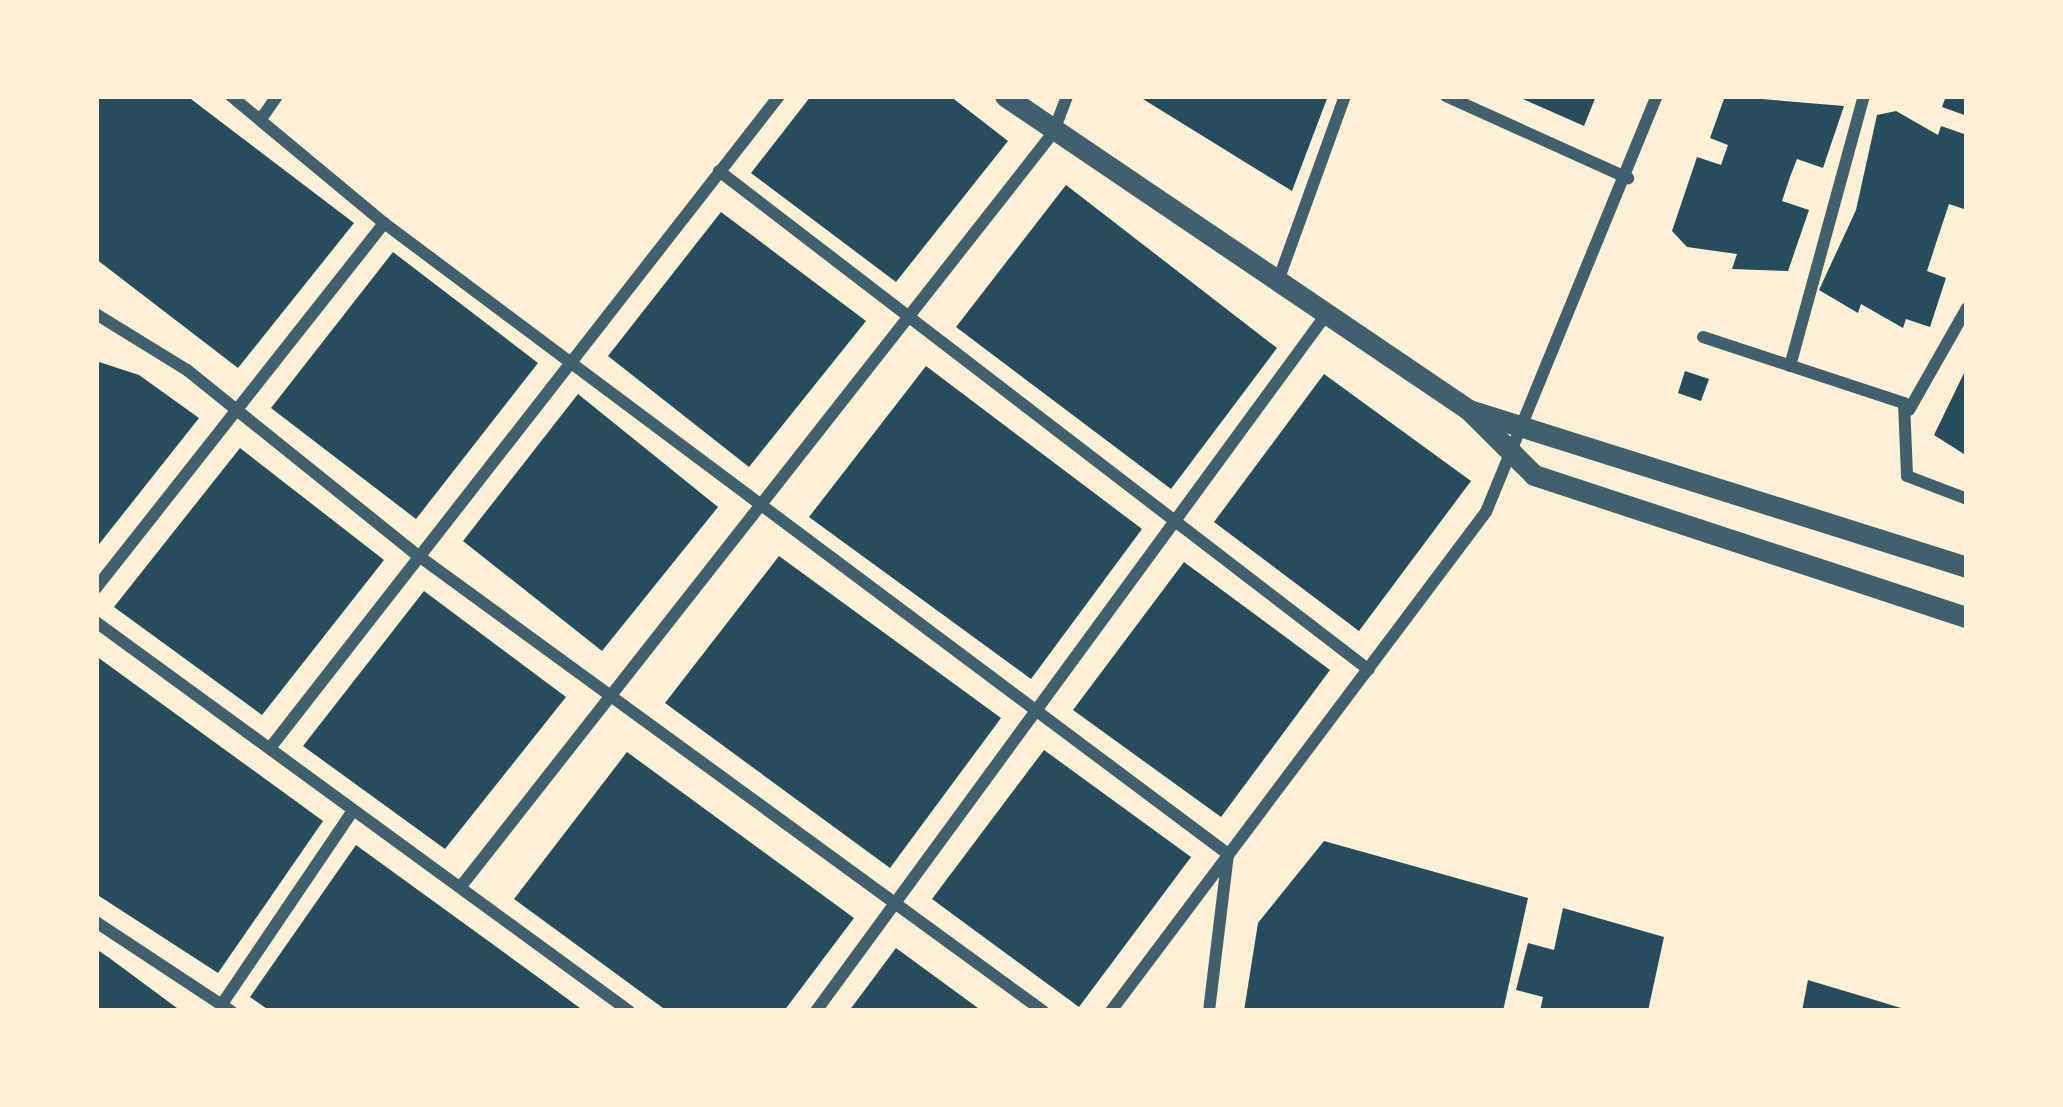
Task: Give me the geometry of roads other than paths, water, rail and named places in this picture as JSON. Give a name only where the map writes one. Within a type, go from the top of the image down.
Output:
[{"type":"street","points":[[231,96],[384,223],[1228,854]]},
{"type":"street","points":[[261,119],[277,96]]},
{"type":"street","points":[[270,748],[416,554],[779,96]]},
{"type":"street","points":[[1005,96],[1053,134],[1468,410],[1513,460],[1556,485],[1967,617]]},
{"type":"street","points":[[462,885],[1053,134],[1067,96]]},
{"type":"street","points":[[1277,284],[1345,96]]},
{"type":"street","points":[[1446,96],[1628,178]]},
{"type":"street","points":[[1111,1011],[1369,670],[1513,460],[1657,96]]},
{"type":"street","points":[[1790,366],[1864,96]]},
{"type":"street","points":[[718,171],[1369,670]]},
{"type":"street","points":[[96,588],[384,223]]},
{"type":"street","points":[[1967,308],[1910,410],[1907,476],[1967,500]]},
{"type":"street","points":[[96,314],[237,410],[416,554],[895,908],[1043,1011]]},
{"type":"street","points":[[816,1011],[1325,316]]},
{"type":"street","points":[[1703,337],[1910,410]]},
{"type":"street","points":[[1468,410],[1967,567]]},
{"type":"street","points":[[96,622],[629,1011]]},
{"type":"street","points":[[96,922],[226,1007],[352,812]]},
{"type":"street","points":[[1209,1011],[1228,854]]}]
